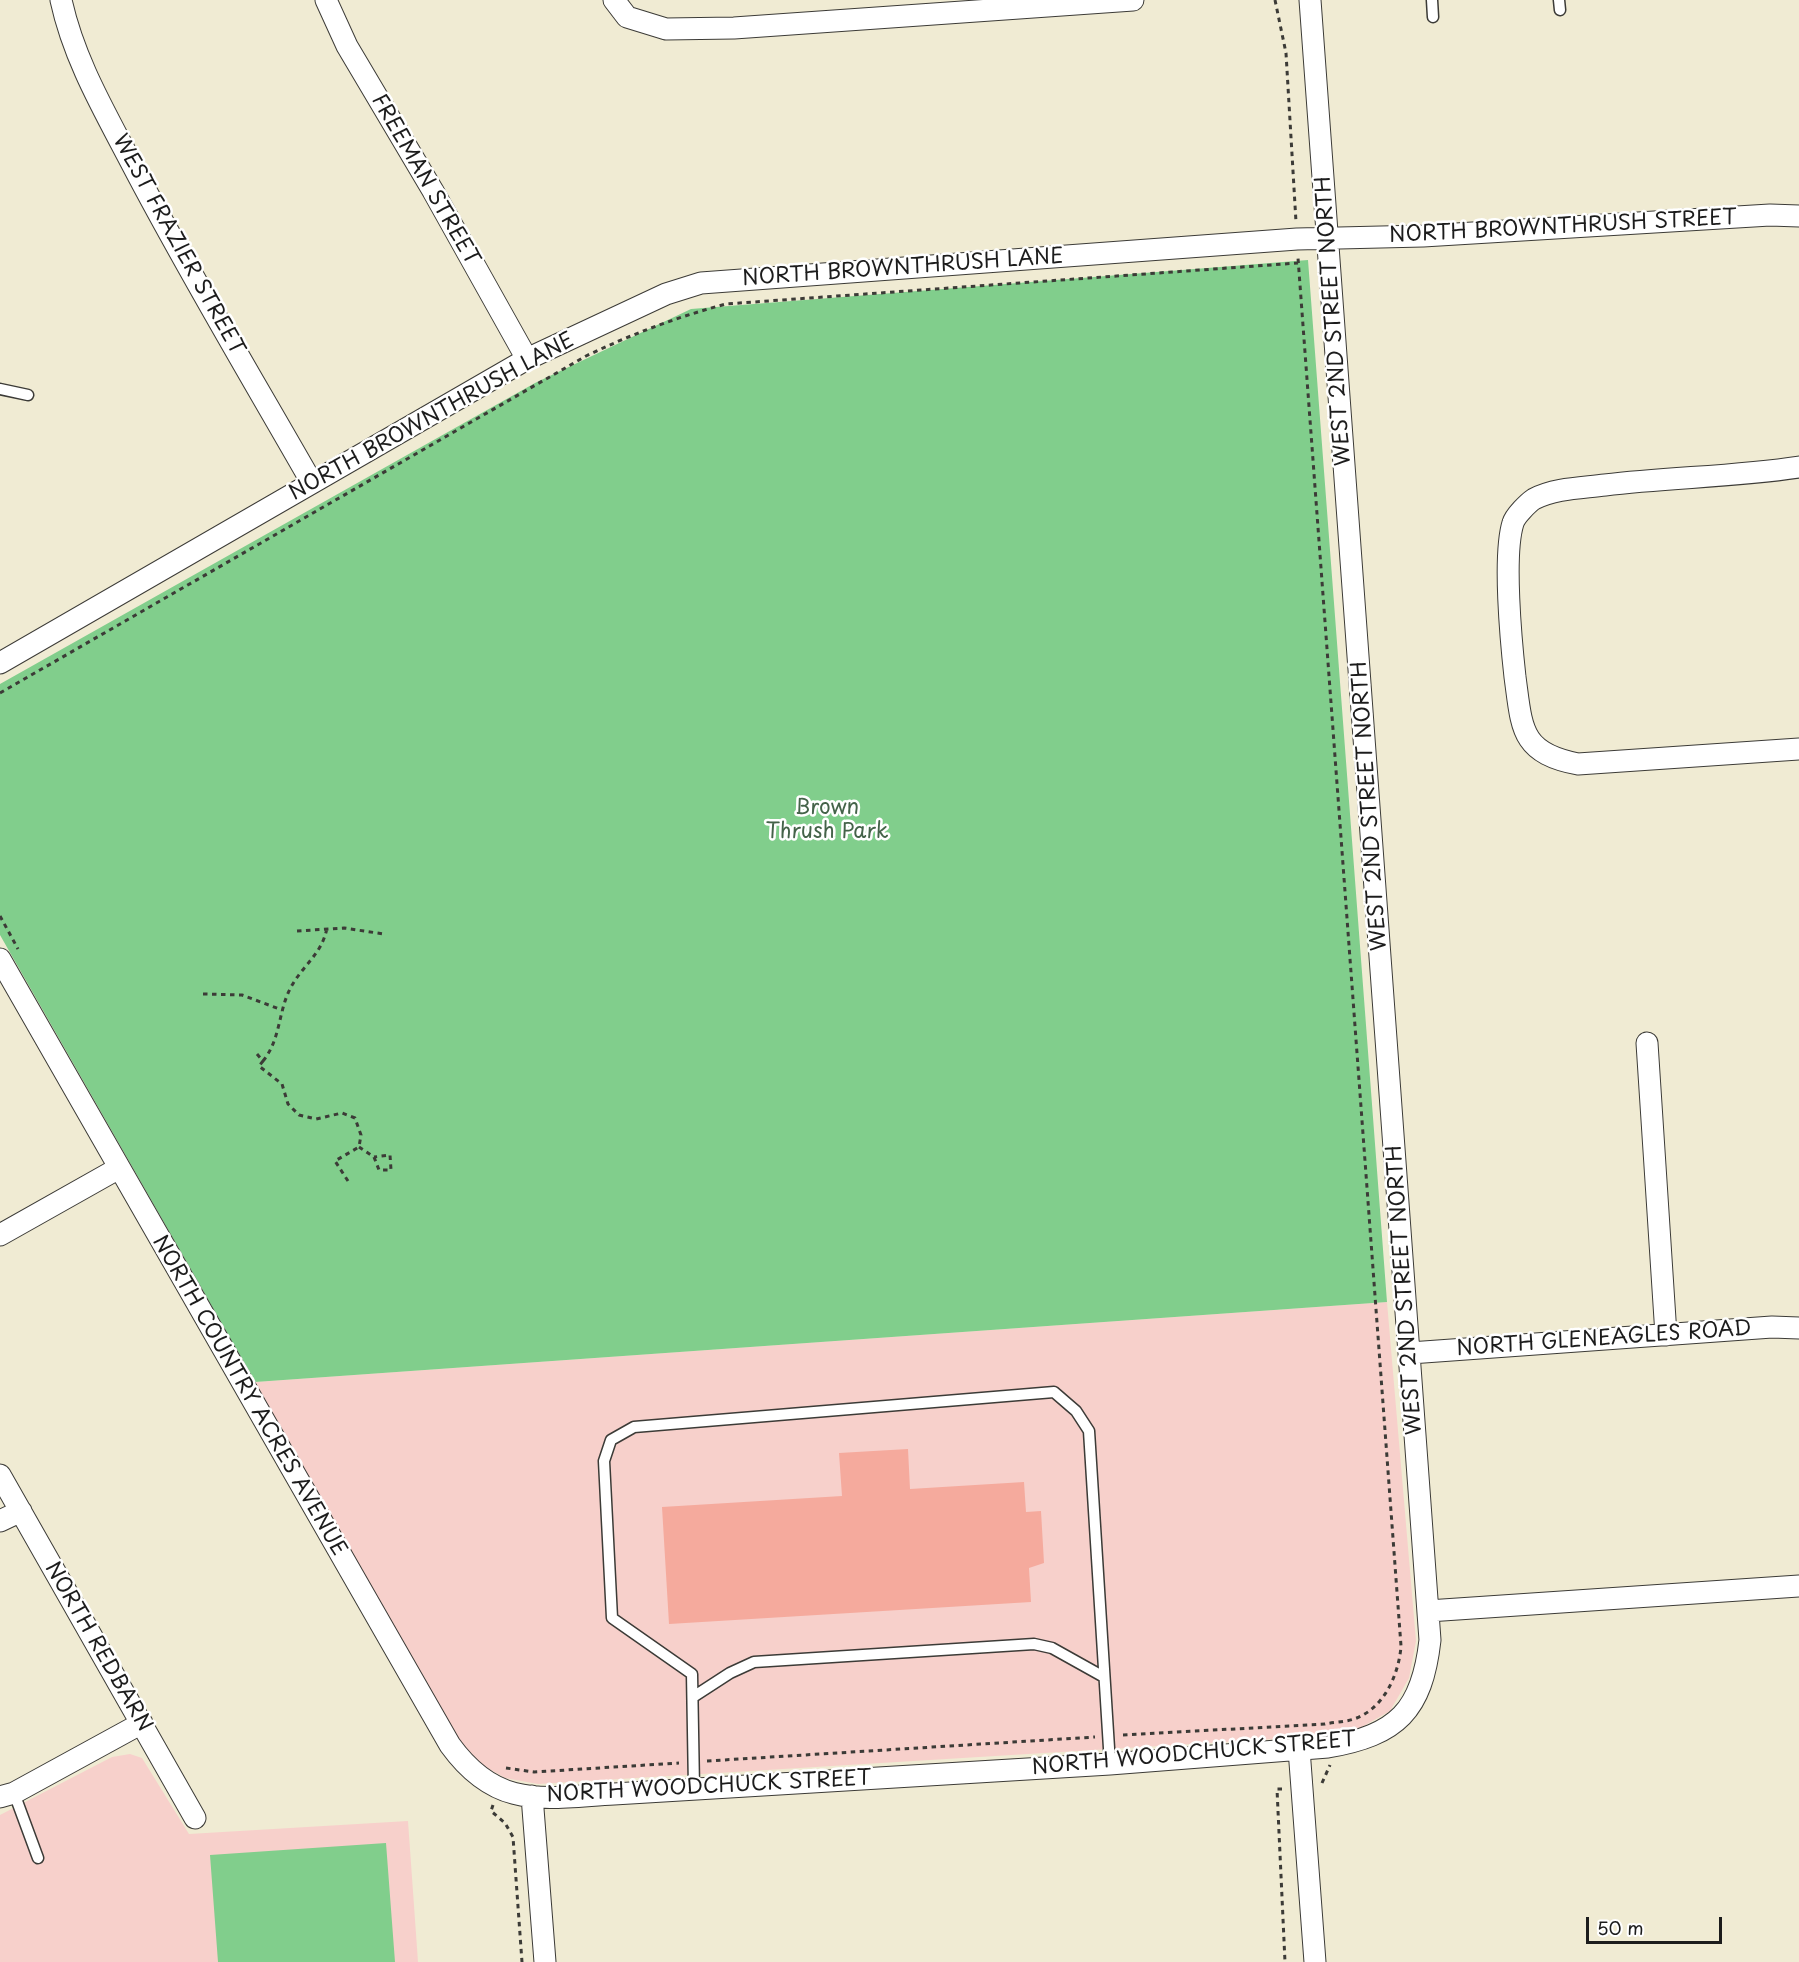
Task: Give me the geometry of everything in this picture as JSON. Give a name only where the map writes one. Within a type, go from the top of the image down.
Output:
[{"type":"street","name":"WEST FRAZIER STREET","points":[[61,0],[68,34],[106,114],[153,204],[312,483]]},
{"type":"street","name":"FREEMAN STREET","points":[[326,0],[347,45],[433,191],[527,359]]},
{"type":"street","points":[[614,0],[627,17],[666,30],[746,27],[1132,0]]},
{"type":"street","name":"WEST 2ND STREET NORTH","points":[[1310,0],[1428,1611]]},
{"type":"street","name":"NORTH BROWNTHRUSH STREET","points":[[1328,238],[1423,236],[1770,215],[1799,216]]},
{"type":"street","name":"NORTH BROWNTHRUSH LANE","points":[[0,663],[527,359],[666,294],[701,283],[1328,238]]},
{"type":"street","points":[[1799,467],[1765,472],[1664,478],[1563,490],[1533,500],[1513,521],[1509,560],[1513,658],[1521,726],[1536,747],[1553,759],[1578,765],[1799,749]]},
{"type":"street","name":"NORTH COUNTRY ACRES AVENUE","points":[[0,959],[450,1745],[477,1778],[498,1789],[532,1796]]},
{"type":"street","points":[[1647,1042],[1666,1335]]},
{"type":"street","points":[[0,1235],[119,1168]]},
{"type":"street","name":"NORTH GLENEAGLES ROAD","points":[[1410,1353],[1772,1327],[1799,1328]]},
{"type":"street","name":"NORTH REDBARN","points":[[0,1475],[195,1818]]},
{"type":"street","points":[[0,1521],[21,1511]]},
{"type":"street","points":[[1428,1611],[1799,1586]]},
{"type":"street","name":"NORTH WOODCHUCK STREET","points":[[532,1796],[604,1795],[1110,1764],[1360,1742],[1380,1734],[1399,1718],[1415,1698],[1426,1672],[1430,1640],[1428,1611]]},
{"type":"street","points":[[7,1795],[142,1723]]},
{"type":"street","points":[[1299,1749],[1315,1962]]},
{"type":"street","points":[[532,1796],[545,1962]]},
{"type":"lane","points":[[1432,0],[1433,17]]},
{"type":"lane","points":[[0,389],[27,395]]},
{"type":"lane","points":[[694,1788],[692,1674],[612,1618],[604,1461],[611,1440],[634,1427],[1054,1392],[1076,1411],[1089,1431],[1110,1764]]},
{"type":"lane","points":[[693,1697],[730,1673],[754,1662],[1034,1644],[1052,1648],[1104,1677]]},
{"type":"lane","points":[[7,1795],[38,1858]]},
{"type":"path","points":[[498,1764],[505,1768],[534,1772],[1325,1724],[1355,1719],[1370,1709],[1389,1689],[1399,1668],[1401,1646],[1298,263],[1286,53],[1275,0]]},
{"type":"path","points":[[0,693],[586,356],[655,325],[726,304],[1298,263]]},
{"type":"path","points":[[0,916],[23,957]]},
{"type":"path","points":[[297,932],[327,928],[358,929],[384,934]]},
{"type":"path","points":[[327,928],[321,949],[292,985],[275,1040],[260,1066],[282,1084],[288,1104],[299,1115],[316,1119],[342,1113],[355,1118],[361,1135],[359,1147]]},
{"type":"path","points":[[203,994],[242,995],[283,1010]]},
{"type":"path","points":[[256,1054],[262,1061]]},
{"type":"path","points":[[359,1147],[374,1157],[379,1170],[392,1170],[390,1155],[374,1157]]},
{"type":"path","points":[[348,1181],[335,1161],[359,1147]]},
{"type":"path","points":[[505,1768],[492,1811],[505,1823],[513,1837],[522,1962]]},
{"type":"shaded area","points":[[1387,1302],[1416,1641],[1409,1678],[1390,1711],[1360,1728],[1322,1736],[538,1784],[505,1778],[482,1765],[458,1739],[255,1382]]},
{"type":"shaded area","points":[[130,1754],[142,1758],[189,1834],[408,1821],[418,1962],[0,1962],[0,1815],[112,1757]]},
{"type":"green space","name":"Brown Thrush Park","points":[[1308,260],[1387,1302],[255,1382],[0,935],[0,684],[535,383],[691,309]]},
{"type":"green space","points":[[386,1843],[395,1962],[218,1962],[210,1855]]},
{"type":"building","points":[[908,1449],[910,1489],[1024,1482],[1026,1512],[1041,1511],[1044,1563],[1029,1568],[1031,1602],[669,1624],[662,1507],[842,1496],[839,1453]]}]
